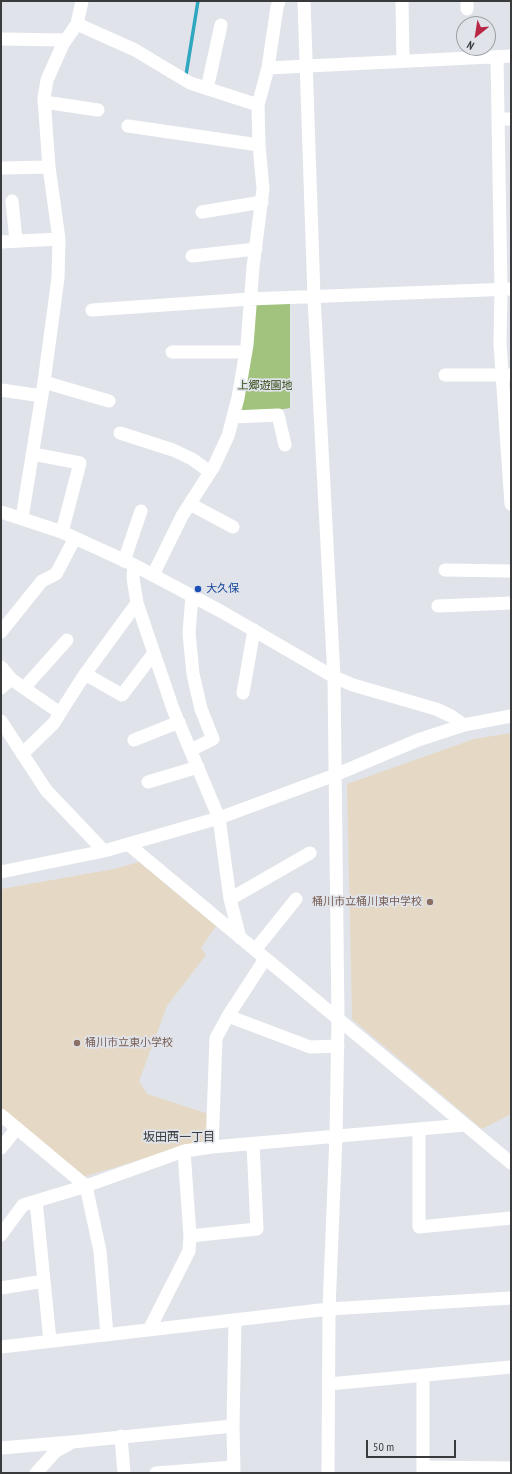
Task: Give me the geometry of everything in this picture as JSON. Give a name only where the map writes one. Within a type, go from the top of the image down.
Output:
[{"type":"street","points":[[22,518],[56,302],[59,239],[49,167],[44,102],[47,80],[65,40],[77,24],[82,1]]},
{"type":"street","points":[[152,575],[190,504],[210,472],[228,436],[238,398],[246,352],[250,299],[263,189],[259,145],[258,104],[268,68],[279,1]]},
{"type":"street","points":[[304,1],[314,297],[334,677],[338,1046],[329,1309],[328,1473]]},
{"type":"street","points":[[402,1],[403,61]]},
{"type":"street","points":[[77,24],[135,50],[190,83],[258,104]]},
{"type":"street","points":[[207,89],[221,25]]},
{"type":"street","points":[[1,39],[65,40]]},
{"type":"street","points":[[268,68],[511,56]]},
{"type":"street","points":[[497,57],[504,119],[506,289],[500,344],[506,375],[511,504]]},
{"type":"street","points":[[44,102],[98,110]]},
{"type":"street","points":[[128,126],[259,145]]},
{"type":"street","points":[[1,168],[49,167]]},
{"type":"street","points":[[12,201],[16,241]]},
{"type":"street","points":[[202,212],[262,202]]},
{"type":"street","points":[[1,242],[59,239]]},
{"type":"street","points":[[192,256],[256,249]]},
{"type":"street","points":[[92,310],[250,299],[506,289]]},
{"type":"street","points":[[172,352],[246,352]]},
{"type":"street","points":[[445,375],[506,375]]},
{"type":"street","points":[[44,382],[109,401]]},
{"type":"street","points":[[1,390],[42,396]]},
{"type":"street","points":[[233,417],[278,415],[285,445]]},
{"type":"street","points":[[120,433],[173,450],[192,459],[210,472]]},
{"type":"street","points":[[32,454],[80,463],[62,532]]},
{"type":"street","points":[[190,504],[233,527]]},
{"type":"street","points":[[141,511],[129,563],[137,603],[173,709],[219,818],[230,899],[240,938]]},
{"type":"street","points":[[1,512],[62,532],[129,563],[254,630],[334,677],[353,685],[436,709],[451,716],[464,725]]},
{"type":"street","points":[[1,632],[42,581],[56,574],[75,538]]},
{"type":"street","points":[[445,570],[511,571]]},
{"type":"street","points":[[191,750],[213,739],[201,709],[193,674],[189,633],[192,596]]},
{"type":"street","points":[[22,754],[54,723],[85,674],[137,603]]},
{"type":"street","points":[[438,606],[511,603]]},
{"type":"street","points":[[243,693],[254,630]]},
{"type":"street","points":[[24,688],[67,640]]},
{"type":"street","points":[[85,674],[122,695],[154,653]]},
{"type":"street","points":[[1,667],[6,683],[24,688],[60,713]]},
{"type":"street","points":[[1,872],[104,851],[219,818],[335,775],[418,740],[464,725],[511,716]]},
{"type":"street","points":[[1,722],[46,790],[104,851]]},
{"type":"street","points":[[134,740],[179,722]]},
{"type":"street","points":[[148,782],[198,767]]},
{"type":"street","points":[[128,844],[511,1163]]},
{"type":"street","points":[[230,899],[310,854]]},
{"type":"street","points":[[255,950],[296,899]]},
{"type":"street","points":[[212,1147],[216,1038],[228,1016],[265,959]]},
{"type":"street","points":[[228,1016],[310,1047],[338,1046]]},
{"type":"street","points":[[1,1115],[86,1186],[100,1251],[107,1335]]},
{"type":"street","points":[[1,1235],[23,1205],[86,1186],[184,1152],[212,1147],[465,1125]]},
{"type":"street","points":[[1,1148],[17,1128]]},
{"type":"street","points":[[419,1129],[419,1226],[511,1218]]},
{"type":"street","points":[[190,1236],[257,1229],[253,1144]]},
{"type":"street","points":[[149,1330],[189,1251],[190,1236],[184,1152]]},
{"type":"street","points":[[36,1202],[50,1341]]},
{"type":"street","points":[[1,1288],[44,1281]]},
{"type":"street","points":[[1,1347],[329,1309],[511,1298]]},
{"type":"street","points":[[156,1473],[234,1470],[233,1426],[235,1320]]},
{"type":"street","points":[[328,1384],[511,1367]]},
{"type":"street","points":[[424,1375],[423,1470],[511,1468]]},
{"type":"street","points":[[1,1448],[233,1426]]},
{"type":"street","points":[[122,1436],[124,1473]]},
{"type":"street","points":[[36,1473],[56,1451],[72,1442]]},
{"type":"shaded area","name":"桶川市立桶川東中学校","points":[[511,733],[511,1114],[482,1129],[352,1019],[347,784],[474,739]]},
{"type":"shaded area","name":"桶川市立東小学校","points":[[139,862],[216,926],[201,948],[206,955],[167,1006],[139,1081],[147,1094],[209,1114],[210,1135],[205,1143],[186,1146],[83,1177],[1,1108],[1,889],[114,869]]},
{"type":"green space","name":"上郷遊園地","points":[[290,298],[290,408],[233,417],[250,299]]},
{"type":"waterway","points":[[186,75],[198,1]]},
{"type":"place","name":"大久保","points":[[198,589]]},
{"type":"place","name":"桶川市立桶川東中学校","points":[[430,902]]},
{"type":"place","name":"桶川市立東小学校","points":[[77,1043]]},
{"type":"district","name":"坂田西一丁目","points":[[179,1138]]}]
